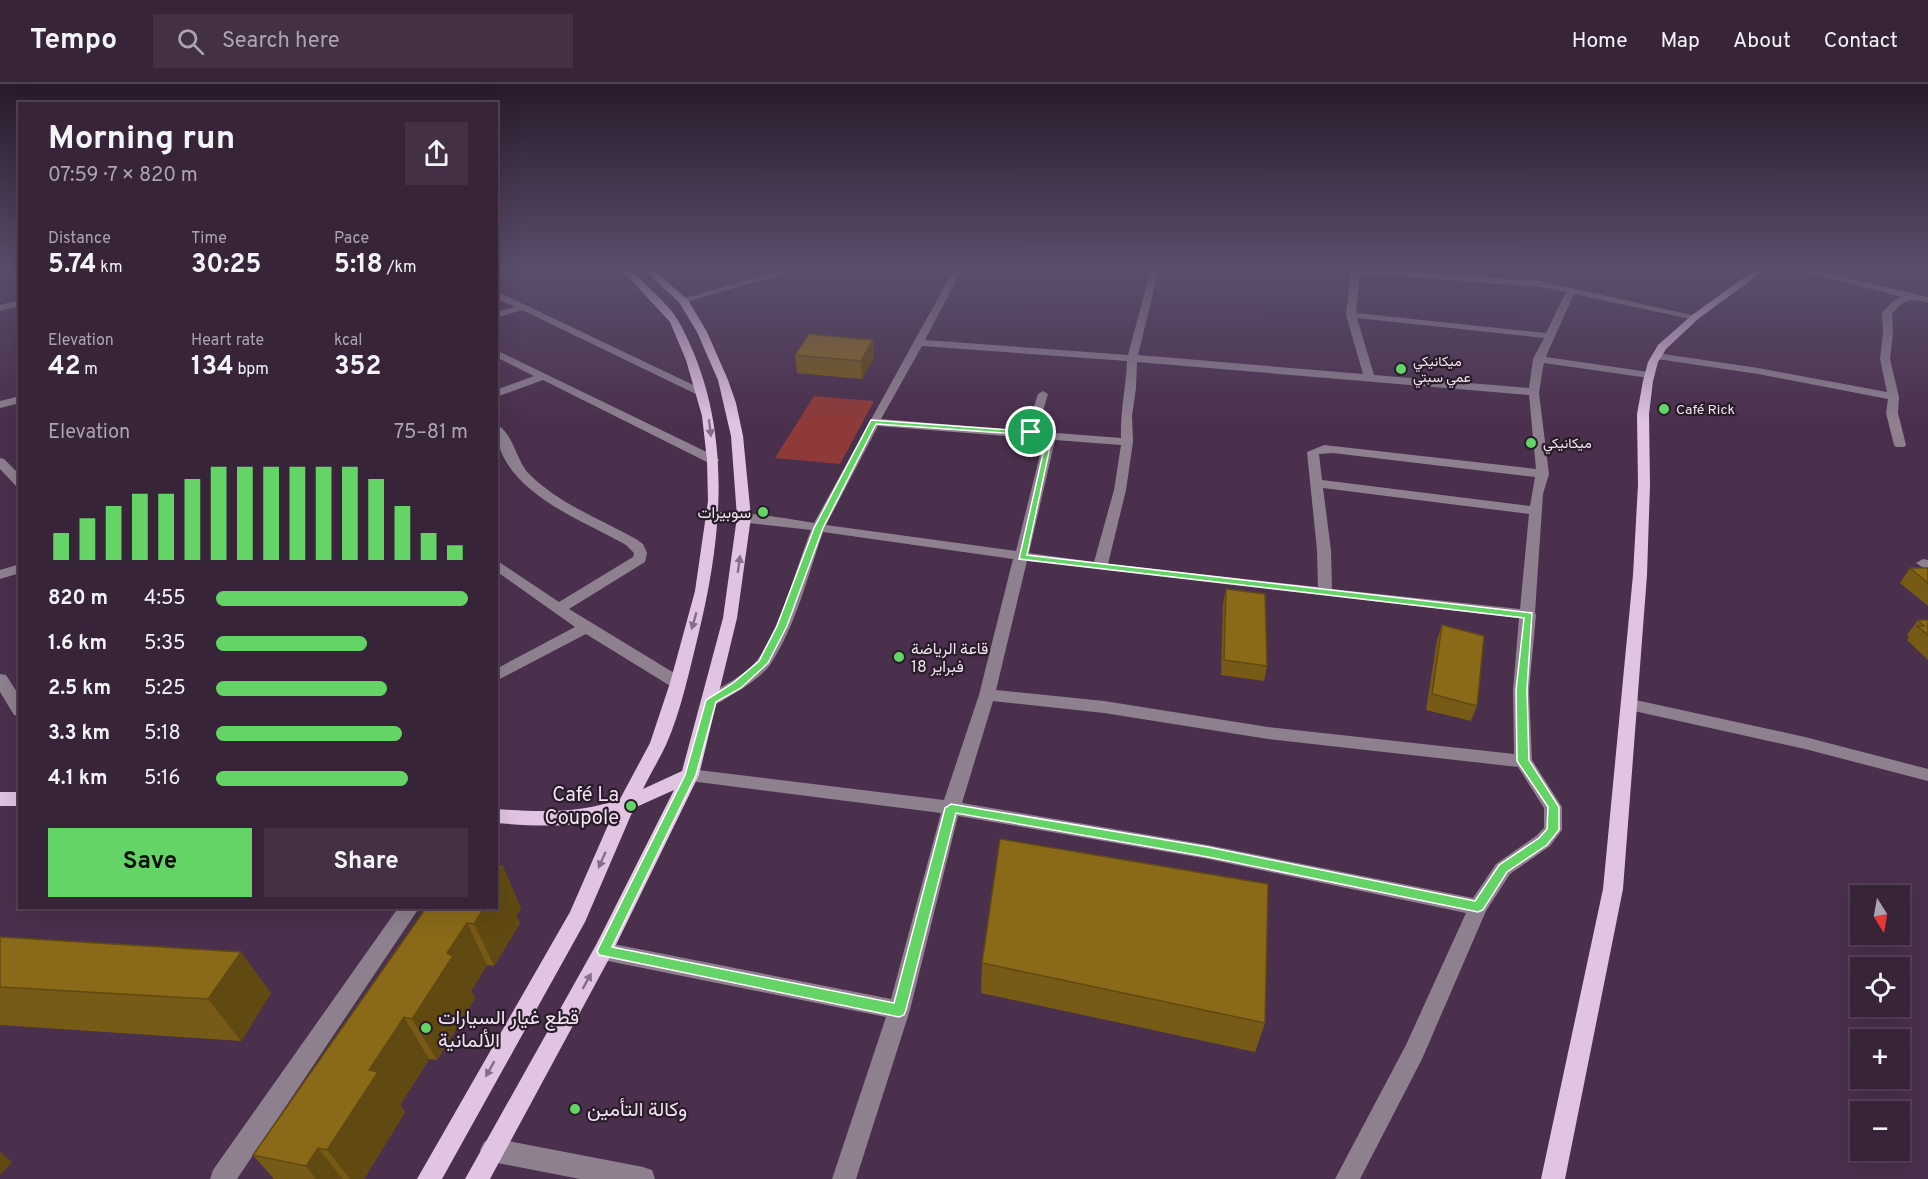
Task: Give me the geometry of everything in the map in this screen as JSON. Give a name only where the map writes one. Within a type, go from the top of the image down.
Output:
[{"type":"main road","points":[[429,1179],[578,916],[626,804],[658,743],[678,683],[702,591],[713,515],[713,460],[708,416],[702,393],[691,360],[673,320]]},
{"type":"main road","points":[[477,1179],[603,951],[690,775],[711,700],[730,618],[744,517],[737,436],[730,403],[723,380],[695,320]]},
{"type":"main road","points":[[1553,1179],[1613,889],[1631,705],[1644,496],[1643,414],[1649,375],[1662,347],[1692,320]]},
{"type":"main road","points":[[498,816],[550,820],[588,816],[626,804],[690,775]]},
{"type":"main road","points":[[0,799],[18,799]]},
{"type":"street","points":[[550,320],[702,393]]},
{"type":"street","points":[[711,700],[737,685],[763,663],[782,626],[819,528],[874,422],[931,320]]},
{"type":"street","points":[[1100,567],[1120,490],[1127,442],[1126,416],[1131,388],[1132,358],[1143,320]]},
{"type":"street","points":[[1352,320],[1368,377]]},
{"type":"street","points":[[1400,320],[1551,336]]},
{"type":"street","points":[[1347,1179],[1414,1052],[1478,906],[1503,869],[1543,841],[1553,830],[1553,807],[1523,761],[1521,690],[1529,615],[1537,494],[1543,474],[1534,392],[1538,359],[1558,320]]},
{"type":"street","points":[[1887,320],[1885,359],[1894,397],[1892,414],[1900,445]]},
{"type":"street","points":[[919,343],[1132,358],[1534,392]]},
{"type":"street","points":[[498,354],[713,460]]},
{"type":"street","points":[[1657,356],[1758,371],[1894,397]]},
{"type":"street","points":[[1538,359],[1649,375]]},
{"type":"street","points":[[498,393],[542,377]]},
{"type":"street","points":[[1031,432],[1043,394]]},
{"type":"street","points":[[0,405],[18,400]]},
{"type":"street","points":[[874,422],[1031,432],[1127,442]]},
{"type":"street","points":[[498,430],[506,440],[510,457],[517,470],[536,487],[639,548],[640,560],[558,609]]},
{"type":"street","points":[[844,1179],[899,1010],[951,808],[987,695],[1051,434]]},
{"type":"street","points":[[1325,592],[1324,550],[1313,452],[1324,449],[1543,474]]},
{"type":"street","points":[[498,461],[510,457]]},
{"type":"street","points":[[0,462],[18,480]]},
{"type":"street","points":[[1316,483],[1536,511]]},
{"type":"street","points":[[713,515],[744,517],[1100,567],[1529,615]]},
{"type":"street","points":[[498,565],[586,628],[678,683]]},
{"type":"street","points":[[0,575],[18,569]]},
{"type":"street","points":[[498,675],[586,628]]},
{"type":"street","points":[[0,680],[18,708]]},
{"type":"street","points":[[987,695],[1104,707],[1268,733],[1523,761]]},
{"type":"street","points":[[1631,705],[1805,743],[1928,775]]},
{"type":"street","points":[[690,775],[951,808],[1208,852],[1478,906]]},
{"type":"street","points":[[222,1179],[408,909]]},
{"type":"street","points":[[603,951],[899,1010]]},
{"type":"street","points":[[492,1150],[644,1179]]},
{"type":"shaded area","points":[[814,396],[874,401],[840,464],[775,458]]},
{"type":"building","points":[[809,334],[873,340],[861,361],[795,355]]},
{"type":"building","points":[[1910,568],[1928,568],[1928,583]]},
{"type":"building","points":[[1226,589],[1265,594],[1267,666],[1224,660]]},
{"type":"building","points":[[1918,620],[1928,620],[1928,635],[1917,626],[1924,626]]},
{"type":"building","points":[[1442,625],[1484,636],[1477,706],[1432,694]]},
{"type":"building","points":[[1000,839],[1268,884],[1265,1023],[982,963]]},
{"type":"building","points":[[425,909],[483,909],[474,924],[467,923],[447,953],[453,956],[412,1019],[404,1017],[369,1070],[378,1072],[327,1150],[318,1148],[306,1166],[253,1155]]},
{"type":"building","points":[[0,937],[241,952],[208,999],[0,987]]},
{"type":"place","name":"ميكانيكي عمي سبتي","points":[[1401,369]]},
{"type":"place","name":"Café Rick","points":[[1664,409]]},
{"type":"place","name":"ميكانيكي","points":[[1531,443]]},
{"type":"place","name":"سوبيرات","points":[[763,512]]},
{"type":"place","name":"قاعة الرياضة 18 فبراير","points":[[899,657]]},
{"type":"place","name":"Café La Coupole","points":[[631,806]]},
{"type":"place","name":"قطع غيار السيارات الألمانية","points":[[426,1028]]},
{"type":"place","name":"وكالة التأمين","points":[[575,1109]]},
{"type":"route","points":[[874,422],[1031,432],[1051,434],[1022,557],[1529,615],[1521,690],[1523,761],[1547,794],[1553,807],[1553,830],[1543,841],[1503,869],[1478,906],[1208,852],[951,808],[899,1010],[603,951],[690,775],[711,700],[737,685],[763,663],[782,626],[819,528],[874,422]]}]
